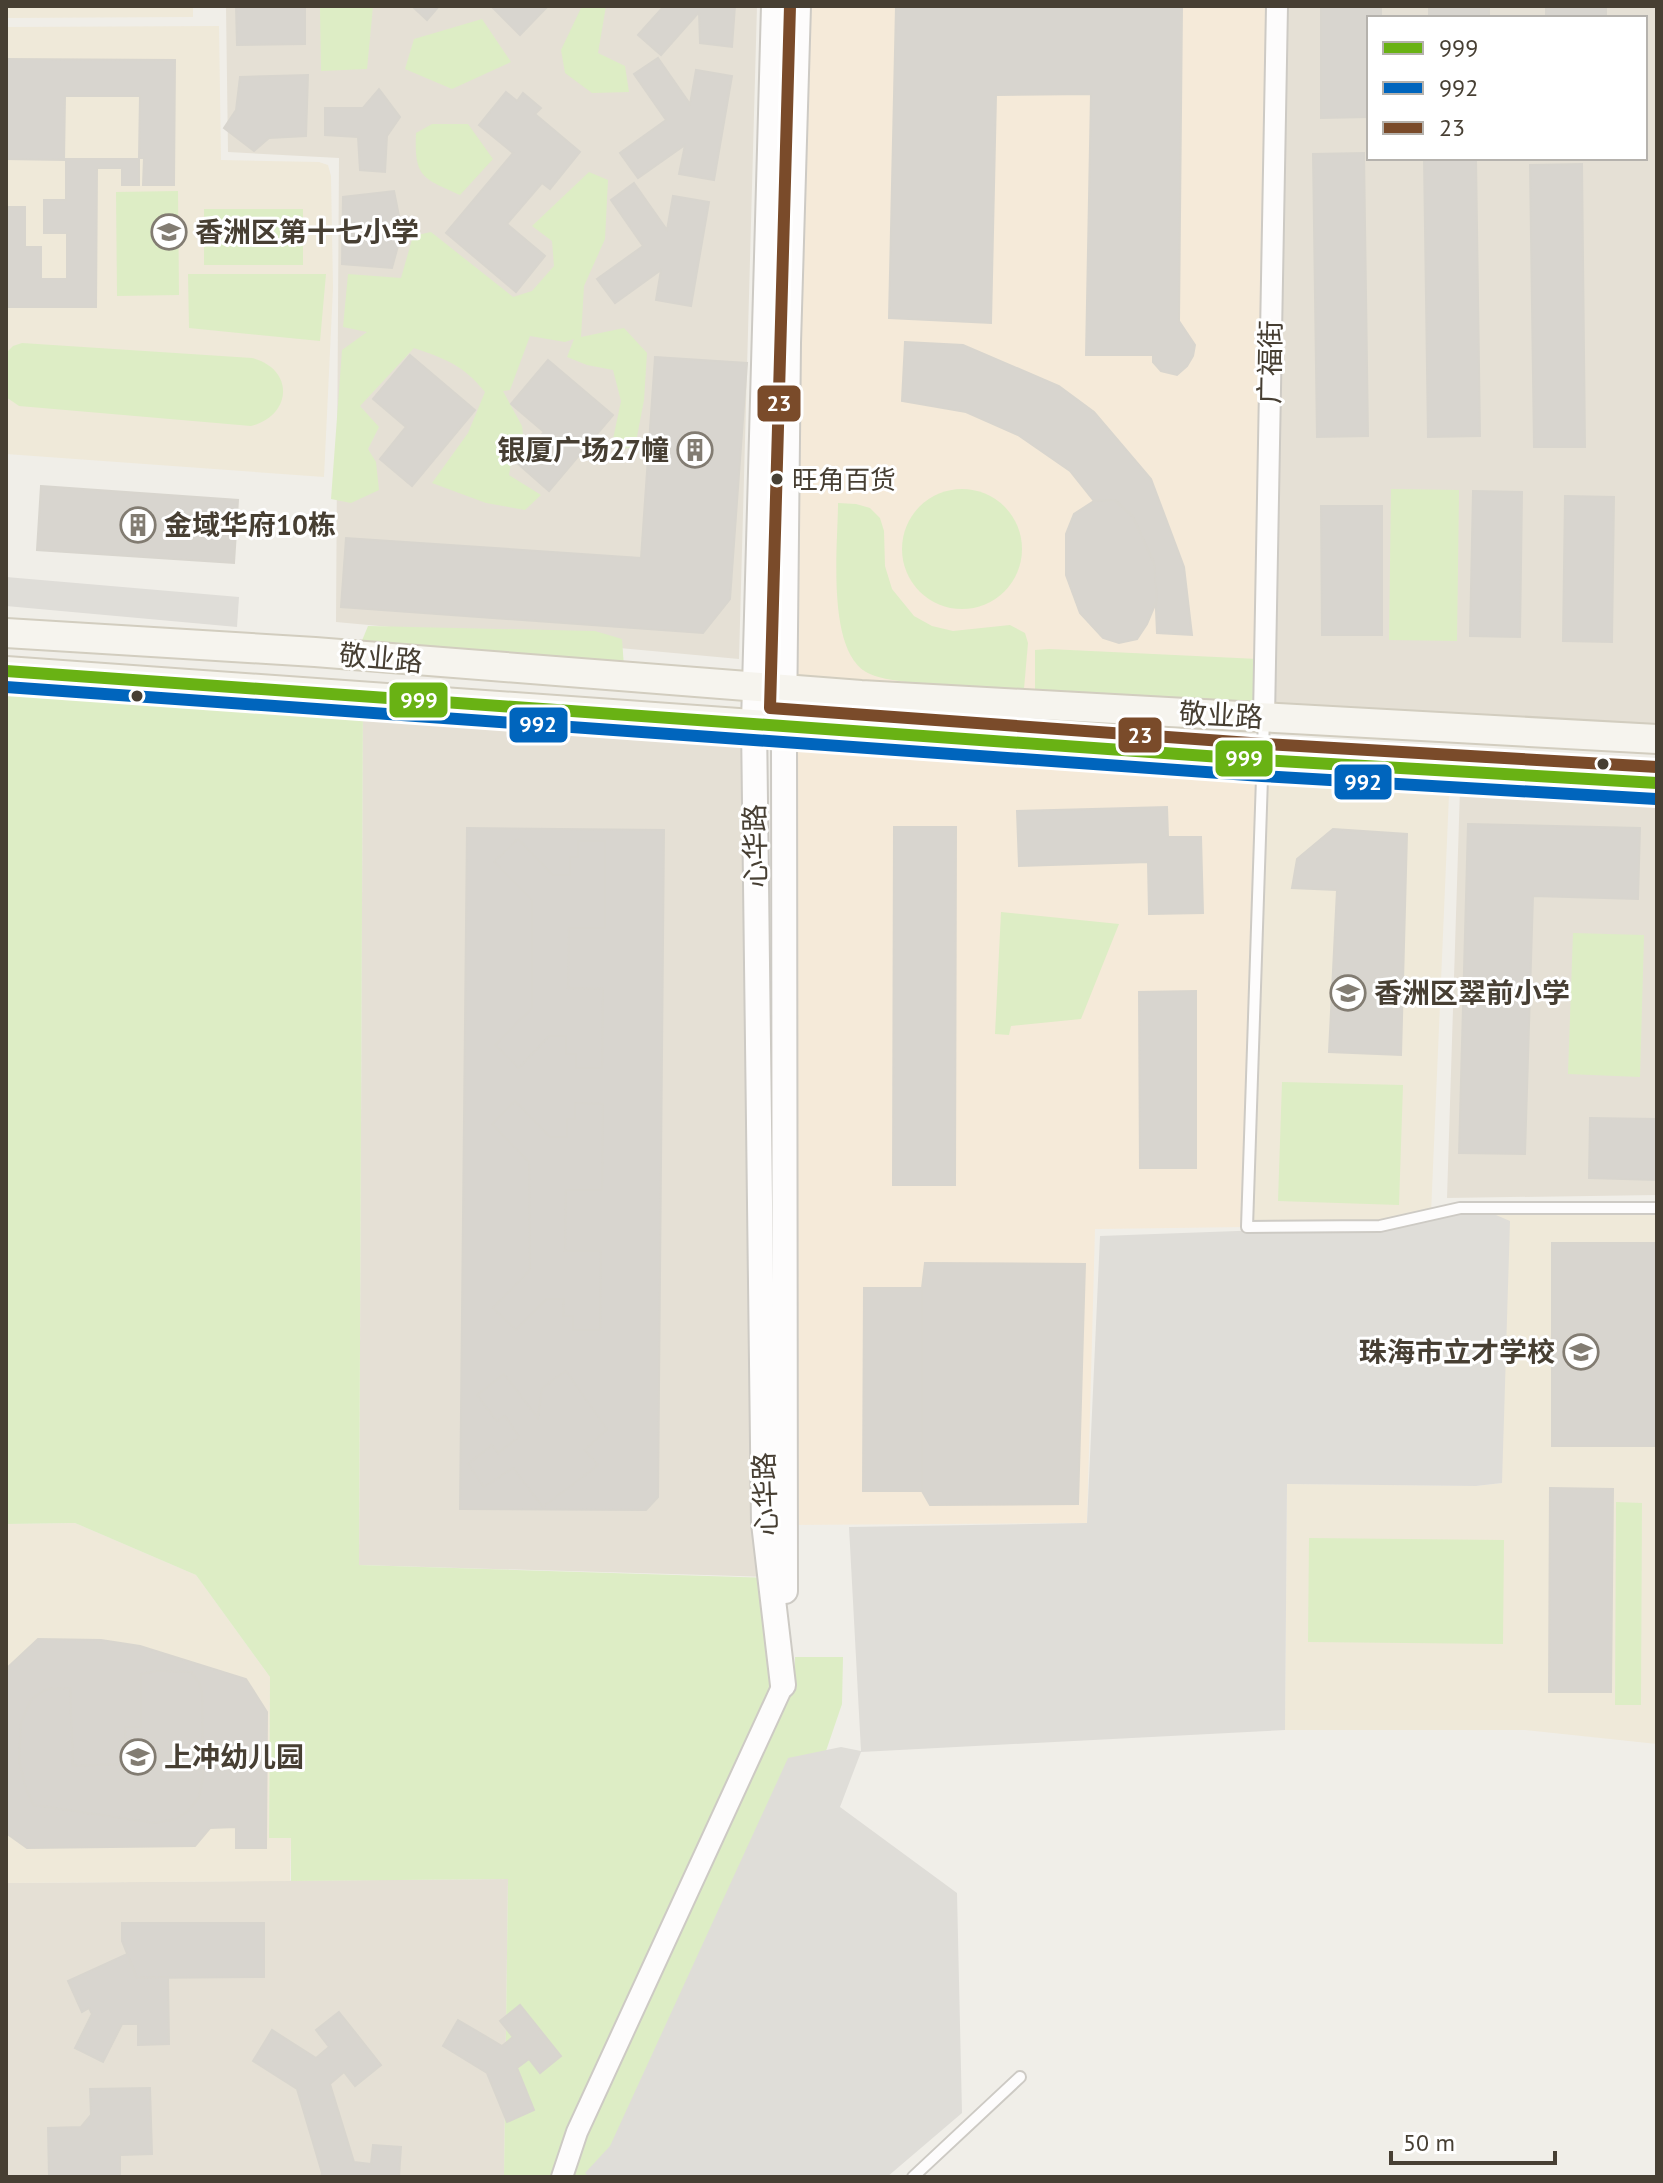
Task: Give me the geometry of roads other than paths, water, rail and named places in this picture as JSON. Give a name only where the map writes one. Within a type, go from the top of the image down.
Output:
[{"type":"main road","name":"敬业路","points":[[6,633],[315,652],[785,689],[1657,739]]},
{"type":"main road","name":"敬业路","points":[[6,671],[1263,760],[1657,783]]},
{"type":"street","name":"心华路","points":[[774,6],[754,723],[764,1523],[783,1685]]},
{"type":"street","name":"心华路","points":[[562,2177],[577,2132],[783,1685],[786,1525],[784,726],[788,343],[798,6]]},
{"type":"street","name":"广福街","points":[[1264,717],[1277,6]]},
{"type":"street","points":[[763,342],[788,343]]},
{"type":"lane","points":[[1264,717],[1247,1227],[1380,1226],[1460,1208],[1657,1208]]},
{"type":"lane","points":[[913,2177],[1020,2077]]},
{"type":"place","name":"香洲区第十七小学","points":[[169,232]]},
{"type":"place","name":"银厦广场27幢","points":[[695,450]]},
{"type":"place","name":"旺角百货","points":[[777,479]]},
{"type":"place","name":"金域华府10栋","points":[[138,525]]},
{"type":"place","name":"香洲区翠前小学","points":[[1348,993]]},
{"type":"place","name":"珠海市立才学校","points":[[1581,1352]]},
{"type":"place","name":"上冲幼儿园","points":[[138,1757]]}]
